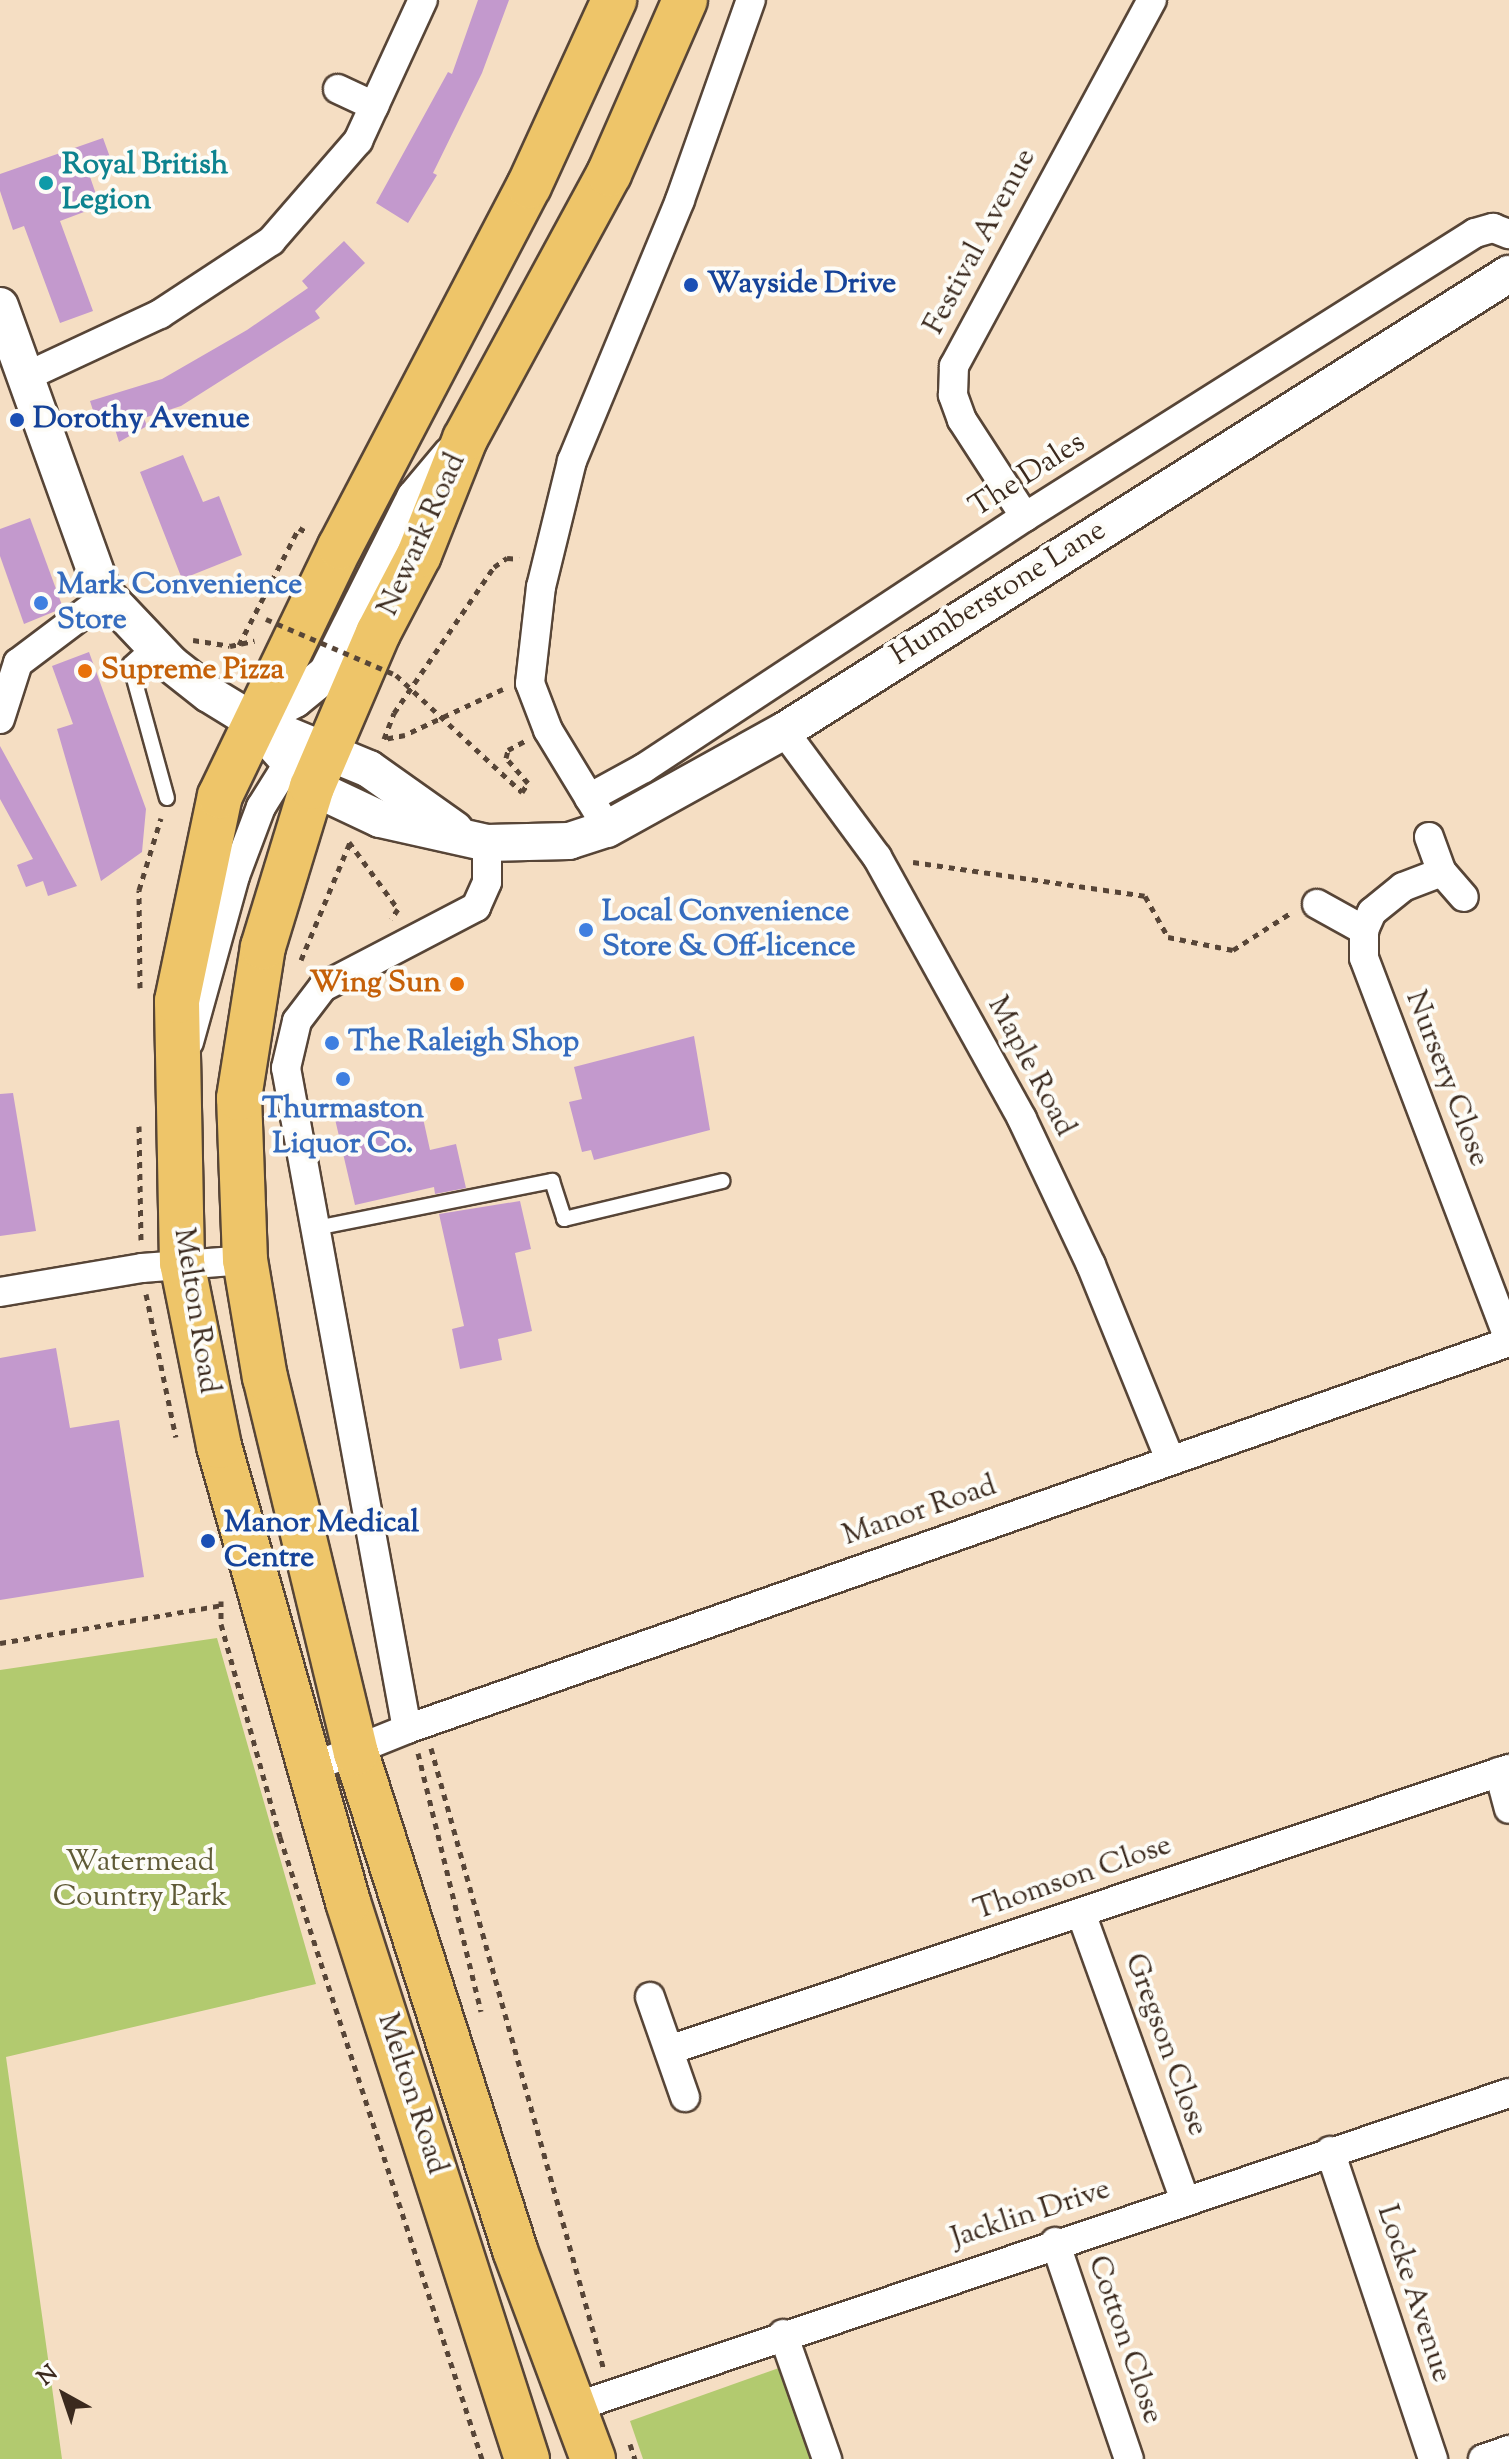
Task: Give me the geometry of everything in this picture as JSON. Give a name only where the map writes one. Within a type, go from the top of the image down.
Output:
[{"type":"highway","name":"Newark Road","points":[[220,796],[253,721],[529,186],[614,0]]},
{"type":"highway","name":"Newark Road","points":[[239,1098],[263,947],[310,768],[419,555],[465,439],[609,174],[685,0]]},
{"type":"highway","name":"Melton Road","points":[[220,796],[177,1001],[182,1263],[222,1461],[308,1769],[520,2439]]},
{"type":"highway","name":"Melton Road","points":[[239,1098],[245,1260],[265,1378],[356,1753],[515,2250],[594,2401],[593,2459]]},
{"type":"highway","name":"Melton Road","points":[[515,2250],[498,2271],[526,2382],[520,2439]]},
{"type":"street","points":[[25,377],[160,314],[271,241],[358,141],[423,0]]},
{"type":"street","points":[[607,829],[548,730],[530,683],[547,561],[572,461],[680,200],[751,0]]},
{"type":"street","name":"Festival Avenue","points":[[1025,517],[962,420],[953,395],[954,366],[1152,0]]},
{"type":"street","points":[[338,89],[374,106]]},
{"type":"street","name":"The Dales","points":[[589,798],[644,768],[1025,517],[1475,233],[1493,228],[1509,234]]},
{"type":"street","name":"Humberstone Lane","points":[[476,840],[569,841],[607,829],[784,731],[1509,274]]},
{"type":"street","points":[[2,321],[107,596],[152,644],[209,694],[253,721],[310,768]]},
{"type":"street","points":[[253,721],[295,699],[327,673],[415,498],[465,439]]},
{"type":"street","points":[[0,719],[18,663],[107,596]]},
{"type":"street","name":"Maple Road","points":[[784,731],[877,857],[1022,1119],[1091,1265],[1170,1460]]},
{"type":"street","points":[[178,1085],[235,876],[271,788],[310,768],[369,769],[476,840],[487,882],[476,907],[380,960],[323,987],[297,1021],[286,1068],[414,1726]]},
{"type":"street","points":[[1429,837],[1442,872],[1464,897]]},
{"type":"street","points":[[1317,904],[1364,930],[1384,899],[1442,872]]},
{"type":"street","name":"Nursery Close","points":[[1364,930],[1364,958],[1509,1341]]},
{"type":"street","points":[[0,1292],[182,1263],[245,1260]]},
{"type":"street","name":"Manor Road","points":[[356,1753],[414,1726],[1509,1341]]},
{"type":"street","points":[[308,1769],[356,1753]]},
{"type":"street","name":"Thomson Close","points":[[669,2050],[1504,1770],[1509,1809]]},
{"type":"street","name":"Gregson Close","points":[[1081,1913],[1185,2201]]},
{"type":"street","points":[[650,1997],[685,2097]]},
{"type":"street","name":"Jacklin Drive","points":[[594,2401],[1055,2242],[1509,2093]]},
{"type":"street","name":"Locke Avenue","points":[[1330,2151],[1433,2459]]},
{"type":"street","name":"Cotton Close","points":[[1055,2242],[1129,2459]]},
{"type":"street","points":[[783,2334],[827,2459]]},
{"type":"street","points":[[1483,2459],[1509,2450]]},
{"type":"lane","points":[[152,644],[130,664],[167,798]]},
{"type":"lane","points":[[316,1228],[552,1181],[564,1219],[722,1181]]},
{"type":"path","points":[[253,643],[239,645],[299,528],[309,534],[302,548]]},
{"type":"path","points":[[530,683],[497,691],[405,735],[384,739],[394,713],[494,567],[507,558],[547,561]]},
{"type":"path","points":[[273,605],[266,619],[396,675],[522,792],[528,783],[506,758]]},
{"type":"path","points":[[349,842],[398,909],[373,942],[380,960]]},
{"type":"path","points":[[877,857],[1145,896],[1168,937],[1233,950],[1297,909],[1317,904]]},
{"type":"path","points":[[0,1643],[222,1605],[221,1624],[280,1837],[482,2459]]},
{"type":"path","points":[[414,1726],[417,1762],[485,2024]]},
{"type":"path","points":[[414,1726],[442,1775],[594,2401],[635,2459]]},
{"type":"green space","name":"Watermead Country Park","points":[[217,1638],[316,1984],[6,2057],[62,2459],[0,2459],[0,1670]]},
{"type":"green space","points":[[793,2363],[827,2459],[643,2459],[630,2421]]},
{"type":"building","points":[[478,0],[509,0],[482,73],[433,173],[437,175],[408,223],[376,203],[448,72],[452,74]]},
{"type":"building","name":"Royal British Legion","points":[[103,138],[111,160],[87,168],[100,206],[60,221],[93,311],[60,323],[24,226],[13,230],[0,191],[0,174]]},
{"type":"building","points":[[344,241],[365,263],[315,311],[320,318],[181,406],[144,418],[147,426],[119,442],[112,419],[97,423],[90,401],[162,379],[247,330],[308,288],[302,281]]},
{"type":"building","points":[[183,455],[203,502],[219,496],[242,555],[182,579],[140,472]]},
{"type":"building","points":[[30,518],[63,608],[24,624],[0,556],[0,529]]},
{"type":"building","points":[[89,652],[146,809],[142,852],[101,881],[57,729],[73,724],[52,666]]},
{"type":"building","points":[[0,746],[77,886],[48,896],[43,881],[26,887],[17,865],[33,859],[0,799]]},
{"type":"building","points":[[694,1036],[710,1130],[594,1160],[591,1150],[582,1152],[569,1102],[582,1099],[574,1067]]},
{"type":"building","points":[[13,1093],[36,1231],[0,1236],[0,1094]]},
{"type":"building","points":[[419,1100],[430,1150],[456,1144],[466,1188],[435,1194],[434,1187],[355,1205],[335,1119]]},
{"type":"building","points":[[520,1201],[531,1249],[515,1253],[532,1331],[498,1339],[502,1360],[460,1369],[452,1329],[464,1326],[439,1214]]},
{"type":"building","points":[[56,1348],[70,1428],[119,1420],[144,1577],[0,1600],[0,1358]]},
{"type":"place","name":"Royal British Legion","points":[[46,183]]},
{"type":"place","name":"Wayside Drive","points":[[691,285]]},
{"type":"place","name":"Dorothy Avenue","points":[[17,420]]},
{"type":"place","name":"Mark Convenience Store","points":[[41,603]]},
{"type":"place","name":"Supreme Pizza","points":[[85,671]]},
{"type":"place","name":"Local Convenience Store & Off-licence","points":[[586,930]]},
{"type":"place","name":"Wing Sun","points":[[457,984]]},
{"type":"place","name":"The Raleigh Shop","points":[[332,1043]]},
{"type":"place","name":"Thurmaston Liquor Co.","points":[[343,1079]]},
{"type":"place","name":"Manor Medical Centre","points":[[208,1541]]}]
